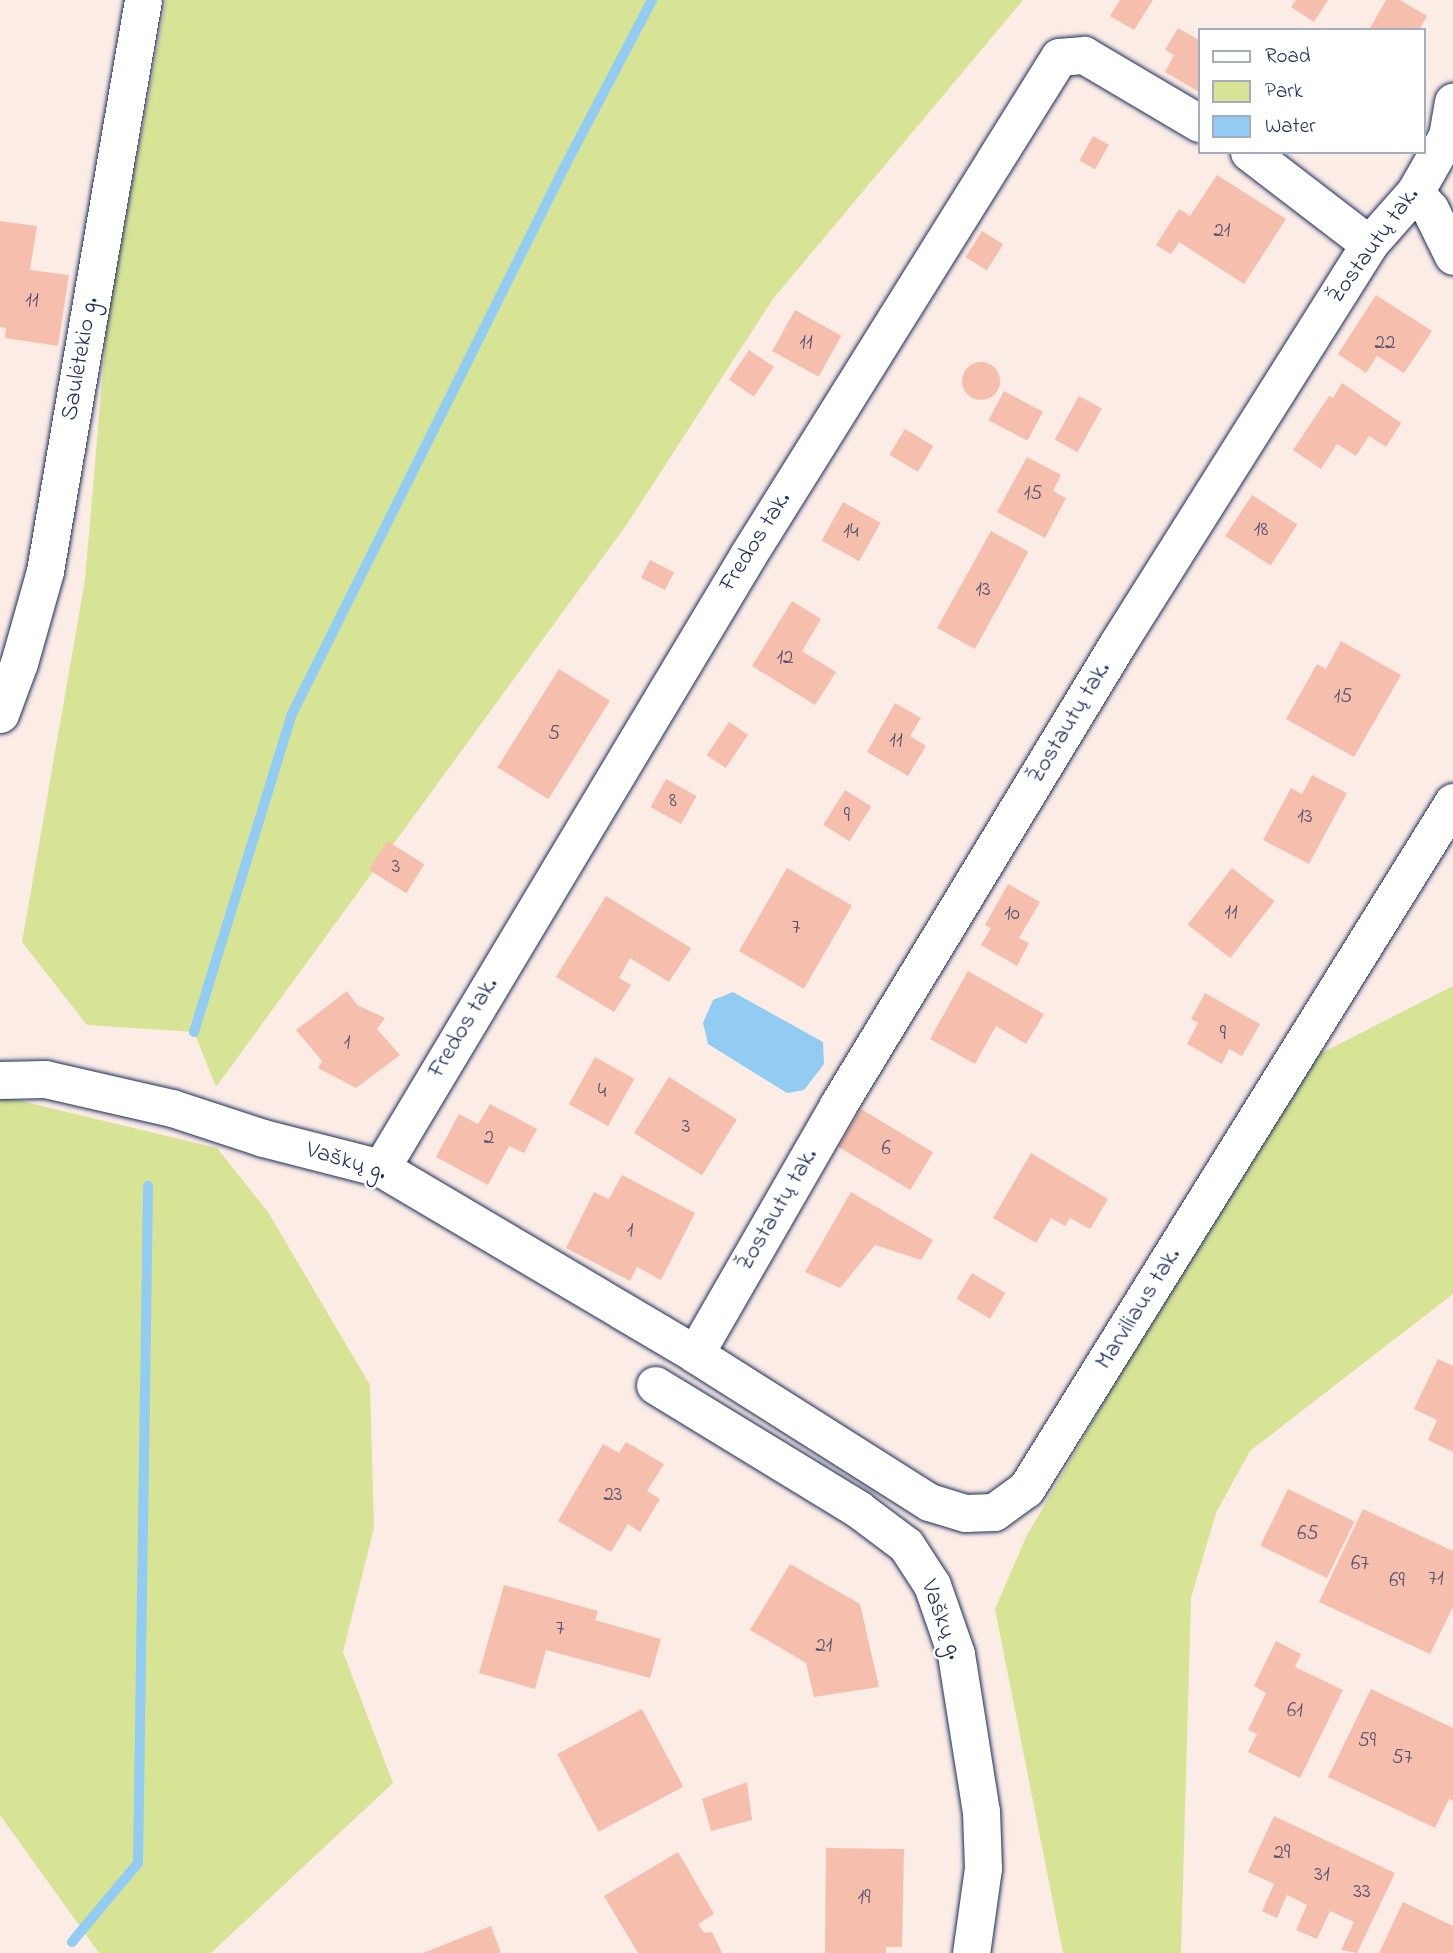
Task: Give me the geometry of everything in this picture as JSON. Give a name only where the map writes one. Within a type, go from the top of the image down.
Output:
[{"type":"street","name":"Saulėtekio g.","points":[[0,713],[9,657],[45,571],[144,0]]},
{"type":"street","name":"Fredos tak.","points":[[381,1168],[748,555],[1059,57],[1084,55],[1198,122]]},
{"type":"street","name":"Žostautų tak.","points":[[695,1354],[859,1070],[1118,643],[1369,244],[1415,192],[1447,136],[1453,102]]},
{"type":"street","points":[[1252,154],[1369,244]]},
{"type":"street","points":[[1415,192],[1430,209],[1453,256]]},
{"type":"street","name":"Marviliaus tak.","points":[[695,1354],[929,1502],[965,1513],[994,1512],[1026,1489],[1453,802]]},
{"type":"street","name":"Vaškų g.","points":[[0,1080],[45,1079],[159,1105],[263,1138],[381,1168],[695,1354]]},
{"type":"street","name":"Vaškų g.","points":[[655,1385],[858,1508],[906,1545],[932,1585],[956,1654],[981,1811],[983,1868],[971,1953]]},
{"type":"green space","points":[[166,0],[1023,0],[773,299],[627,524],[216,1087],[194,1032],[87,1025],[22,942],[85,580],[107,323]]},
{"type":"green space","points":[[1453,986],[1453,1294],[1250,1451],[1216,1513],[1191,1598],[1181,1953],[1063,1953],[995,1609],[1026,1537],[1298,1065]]},
{"type":"green space","points":[[0,1096],[217,1148],[268,1212],[370,1385],[374,1528],[343,1652],[393,1783],[211,1953],[99,1953],[0,1815]]},
{"type":"water","points":[[733,992],[823,1042],[824,1064],[804,1090],[787,1093],[708,1044],[703,1023],[713,1000]]},
{"type":"building","points":[[1120,0],[1153,0],[1134,30],[1110,16]]},
{"type":"building","points":[[1296,0],[1328,0],[1314,22],[1291,7]]},
{"type":"building","points":[[1386,0],[1400,0],[1427,16],[1420,28],[1370,28]]},
{"type":"building","points":[[1178,28],[1198,39],[1198,91],[1165,72],[1174,55],[1165,50]]},
{"type":"building","points":[[1093,136],[1109,145],[1095,169],[1079,160]]},
{"type":"building","points":[[1217,175],[1286,219],[1244,284],[1179,242],[1171,254],[1156,245],[1179,209],[1190,216]]},
{"type":"building","points":[[0,221],[37,226],[30,270],[69,275],[58,346],[5,338],[6,328],[0,327]]},
{"type":"building","points":[[982,231],[1003,244],[987,271],[966,257]]},
{"type":"building","points":[[1376,295],[1432,331],[1404,373],[1377,356],[1366,373],[1338,354]]},
{"type":"building","points":[[795,310],[841,336],[819,377],[772,351]]},
{"type":"building","points":[[749,350],[774,367],[754,397],[729,380]]},
{"type":"building","points":[[981,362],[994,368],[1000,381],[994,394],[981,400],[968,394],[962,381],[968,368]]},
{"type":"building","points":[[1342,383],[1401,423],[1386,447],[1369,436],[1356,456],[1337,444],[1321,469],[1293,450],[1329,396],[1333,398]]},
{"type":"building","points":[[1004,391],[1043,412],[1027,441],[989,420]]},
{"type":"building","points":[[1079,396],[1102,409],[1077,452],[1055,440]]},
{"type":"building","points":[[905,429],[933,446],[918,472],[890,455]]},
{"type":"building","points":[[1027,457],[1061,475],[1053,491],[1066,498],[1045,538],[997,512]]},
{"type":"building","points":[[1252,495],[1297,524],[1271,566],[1225,536]]},
{"type":"building","points":[[843,502],[881,523],[859,561],[822,540]]},
{"type":"building","points":[[991,531],[1029,552],[975,649],[937,628]]},
{"type":"building","points":[[650,560],[674,572],[665,590],[641,578]]},
{"type":"building","points":[[792,601],[821,619],[802,651],[836,672],[815,705],[752,666]]},
{"type":"building","points":[[1341,641],[1401,675],[1354,757],[1286,719],[1317,664],[1326,669]]},
{"type":"building","points":[[559,669],[610,701],[548,799],[498,767]]},
{"type":"building","points":[[895,703],[921,718],[910,736],[926,746],[908,776],[867,752]]},
{"type":"building","points":[[729,722],[748,735],[726,768],[707,755]]},
{"type":"building","points":[[1312,775],[1347,793],[1309,864],[1263,840],[1291,788],[1302,794]]},
{"type":"building","points":[[666,779],[697,796],[681,824],[650,807]]},
{"type":"building","points":[[845,790],[871,806],[850,841],[823,825]]},
{"type":"building","points":[[387,841],[424,864],[406,893],[369,870]]},
{"type":"building","points":[[787,868],[852,906],[804,989],[739,951]]},
{"type":"building","points":[[1232,868],[1275,901],[1230,958],[1188,925]]},
{"type":"building","points":[[1008,884],[1040,902],[1019,938],[1029,943],[1017,966],[981,945],[991,928],[985,925]]},
{"type":"building","points":[[606,896],[691,948],[669,982],[630,958],[619,978],[631,985],[614,1012],[556,977]]},
{"type":"building","points":[[968,971],[1044,1014],[1026,1044],[996,1026],[975,1064],[930,1039]]},
{"type":"building","points":[[347,991],[357,1005],[385,1018],[377,1029],[400,1055],[356,1088],[318,1068],[322,1061],[296,1030]]},
{"type":"building","points":[[1205,993],[1260,1024],[1242,1056],[1229,1049],[1222,1064],[1187,1044],[1198,1023],[1191,1019]]},
{"type":"building","points":[[595,1057],[634,1079],[608,1126],[569,1104]]},
{"type":"building","points":[[669,1077],[737,1119],[702,1175],[634,1133]]},
{"type":"building","points":[[490,1104],[537,1129],[524,1153],[509,1146],[488,1185],[436,1157],[459,1114],[478,1124]]},
{"type":"building","points":[[861,1109],[933,1152],[910,1190],[838,1147]]},
{"type":"building","points":[[1031,1153],[1108,1199],[1090,1229],[1070,1218],[1065,1226],[1051,1218],[1036,1243],[993,1218]]},
{"type":"building","points":[[622,1175],[695,1213],[661,1280],[637,1267],[630,1281],[566,1248],[594,1192],[609,1199]]},
{"type":"building","points":[[851,1192],[933,1240],[921,1260],[875,1245],[840,1288],[805,1272]]},
{"type":"building","points":[[972,1273],[1005,1293],[990,1319],[957,1299]]},
{"type":"building","points":[[1438,1359],[1453,1366],[1453,1452],[1428,1440],[1437,1420],[1414,1409]]},
{"type":"building","points":[[626,1442],[664,1464],[647,1491],[660,1499],[640,1532],[628,1524],[611,1552],[558,1521],[603,1444],[619,1453]]},
{"type":"building","points":[[1288,1489],[1355,1521],[1327,1578],[1260,1546]]},
{"type":"building","points":[[1363,1509],[1453,1551],[1453,1607],[1430,1654],[1319,1602]]},
{"type":"building","points":[[790,1564],[860,1604],[879,1687],[814,1697],[806,1663],[750,1630]]},
{"type":"building","points":[[504,1585],[598,1611],[595,1620],[661,1639],[650,1678],[546,1650],[535,1689],[479,1673]]},
{"type":"building","points":[[1276,1641],[1301,1654],[1295,1667],[1343,1690],[1300,1778],[1248,1752],[1257,1734],[1248,1730],[1266,1693],[1254,1686]]},
{"type":"building","points":[[1371,1689],[1453,1728],[1453,1801],[1449,1799],[1435,1828],[1328,1777]]},
{"type":"building","points":[[642,1709],[683,1787],[599,1832],[557,1754]]},
{"type":"building","points":[[747,1782],[752,1820],[711,1831],[702,1799]]},
{"type":"building","points":[[1274,1816],[1395,1873],[1357,1953],[1341,1950],[1354,1922],[1330,1911],[1317,1939],[1296,1930],[1307,1905],[1287,1895],[1277,1918],[1262,1911],[1274,1884],[1248,1872]]},
{"type":"building","points":[[826,1848],[904,1849],[902,1947],[886,1947],[886,1953],[825,1953]]},
{"type":"building","points":[[678,1852],[714,1914],[698,1924],[704,1933],[712,1932],[722,1953],[638,1953],[604,1896]]},
{"type":"building","points":[[1403,1902],[1453,1926],[1453,1953],[1379,1953]]},
{"type":"building","points":[[491,1926],[501,1953],[423,1953]]},
{"type":"waterway","points":[[194,1032],[292,714],[566,164],[652,0]]},
{"type":"waterway","points":[[72,1942],[138,1863],[148,1186]]}]
